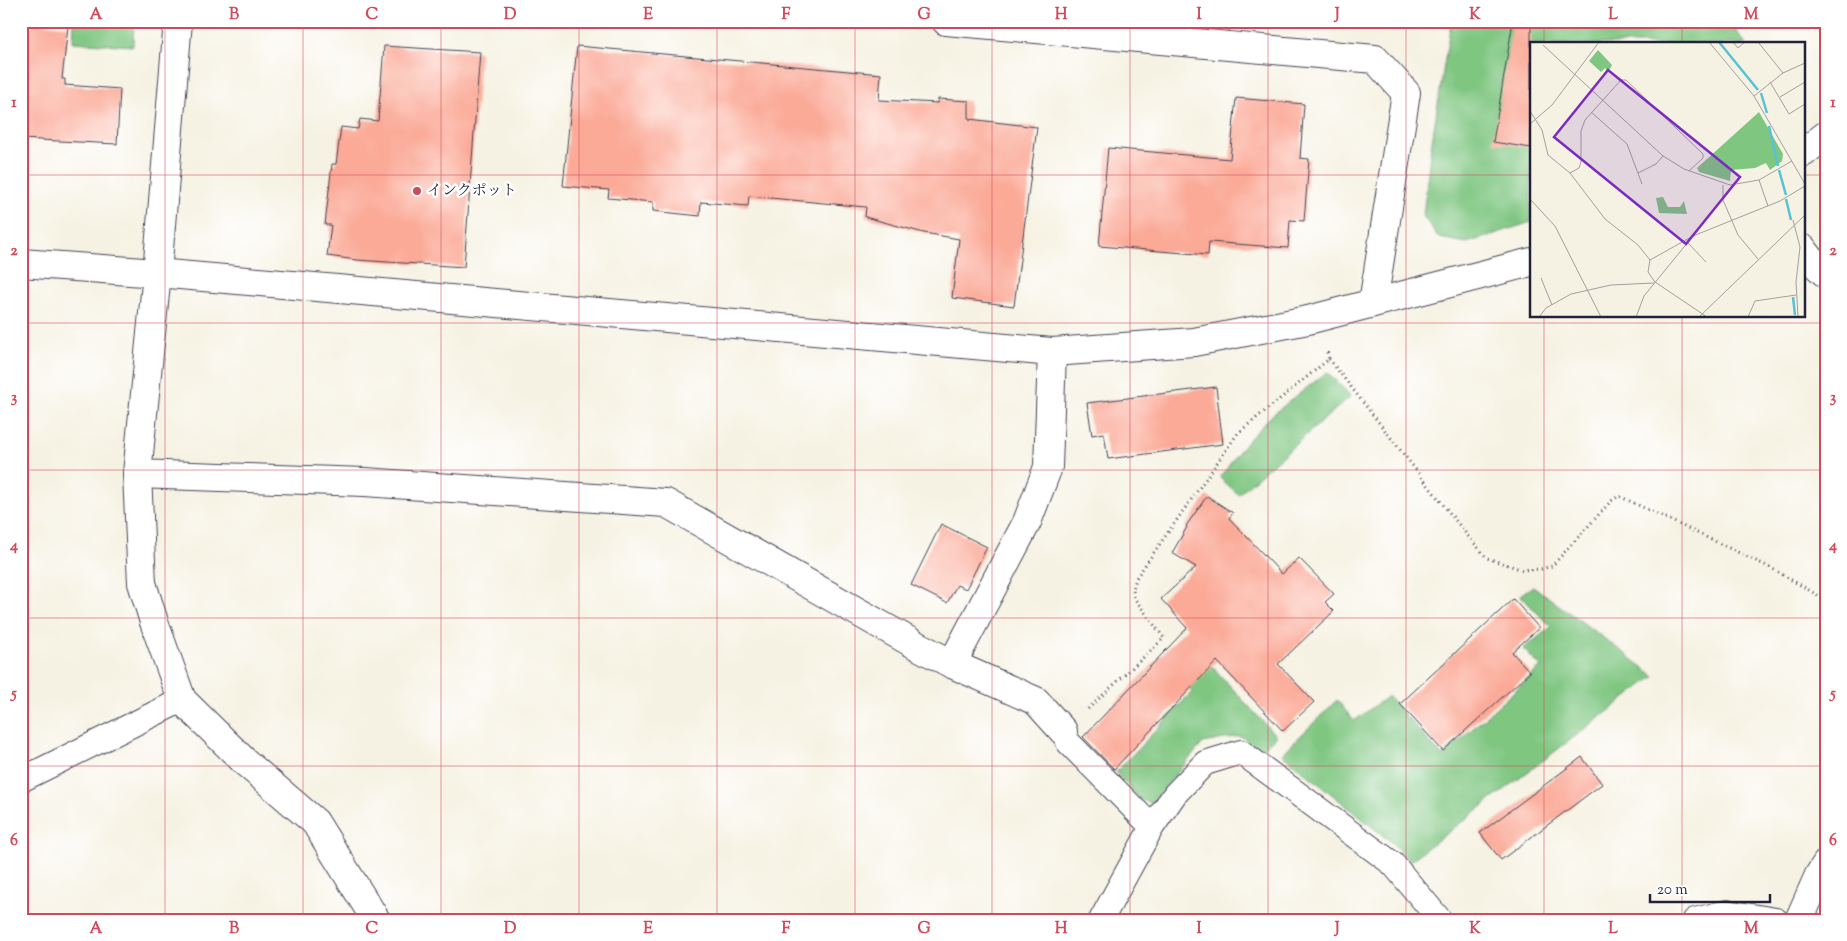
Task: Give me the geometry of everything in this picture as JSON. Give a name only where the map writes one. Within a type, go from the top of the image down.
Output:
[{"type":"street","points":[[178,21],[157,273],[137,474],[142,583],[182,700],[245,762],[315,822],[376,920]]},
{"type":"street","points":[[946,21],[1375,59],[1406,94],[1373,303]]},
{"type":"street","points":[[1804,152],[1826,135]]},
{"type":"street","points":[[1804,250],[1826,274]]},
{"type":"street","points":[[21,264],[157,273],[1052,352],[1194,342],[1322,316],[1530,262]]},
{"type":"street","points":[[952,664],[1027,522],[1048,467],[1052,352]]},
{"type":"street","points":[[137,474],[365,482],[666,503],[952,664],[1036,701],[1063,731]]},
{"type":"street","points":[[1799,920],[1819,875],[1826,864]]},
{"type":"lane","points":[[21,780],[182,700]]},
{"type":"lane","points":[[1063,731],[1068,742],[1152,827]]},
{"type":"lane","points":[[1101,920],[1152,827],[1175,794],[1204,763],[1241,752],[1393,864],[1440,920]]},
{"type":"lane","points":[[1695,920],[1727,912],[1776,920]]},
{"type":"path","points":[[1322,316],[1328,359],[1487,558],[1523,570],[1541,570],[1552,566],[1611,501],[1619,496],[1771,568],[1826,600]]},
{"type":"path","points":[[1063,731],[1164,638],[1134,598],[1133,590],[1136,578],[1238,433],[1328,359]]},
{"type":"green space","points":[[74,21],[134,21],[133,46],[73,42]]},
{"type":"green space","points":[[1451,21],[1729,21],[1745,42],[1530,42],[1530,222],[1467,243],[1439,238],[1423,216],[1430,154]]},
{"type":"green space","points":[[1327,372],[1351,396],[1238,494],[1220,478],[1242,447],[1272,415]]},
{"type":"green space","points":[[1533,586],[1655,676],[1410,861],[1391,842],[1282,754],[1337,700],[1354,721],[1388,696],[1442,756],[1541,667],[1523,649],[1551,627],[1520,595]]},
{"type":"green space","points":[[1198,651],[1276,736],[1262,750],[1240,736],[1203,743],[1151,803],[1139,799],[1116,772],[1192,692],[1173,673]]},
{"type":"building","points":[[1513,21],[1531,21],[1530,148],[1493,142]]},
{"type":"building","points":[[21,22],[68,26],[62,79],[65,79],[65,85],[120,89],[117,144],[21,139]]},
{"type":"building","points":[[384,46],[480,52],[464,267],[357,260],[327,256],[331,225],[325,225],[332,164],[336,164],[341,127],[358,129],[360,119],[378,121]]},
{"type":"building","points":[[577,46],[881,74],[879,100],[937,103],[938,99],[969,101],[969,119],[1037,127],[1014,306],[952,298],[959,239],[924,233],[865,217],[866,207],[749,196],[748,206],[701,202],[700,216],[653,211],[653,202],[608,198],[609,190],[563,186]]},
{"type":"building","points":[[1236,98],[1304,104],[1300,158],[1309,159],[1304,221],[1290,220],[1288,248],[1209,242],[1208,255],[1099,246],[1108,148],[1230,159]]},
{"type":"building","points":[[1216,387],[1223,444],[1108,459],[1104,433],[1092,435],[1087,403]]},
{"type":"building","points":[[1207,496],[1233,513],[1229,518],[1282,574],[1299,558],[1334,594],[1325,602],[1334,611],[1278,664],[1314,702],[1283,731],[1217,661],[1114,769],[1083,737],[1187,628],[1161,599],[1196,567],[1172,553],[1186,526]]},
{"type":"building","points":[[941,524],[987,547],[966,589],[957,585],[947,603],[911,585]]},
{"type":"building","points":[[1513,599],[1539,628],[1512,652],[1530,672],[1443,751],[1400,704]]},
{"type":"building","points":[[1582,757],[1602,784],[1501,860],[1480,833]]},
{"type":"place","name":"インクポット","points":[[417,191]]}]
